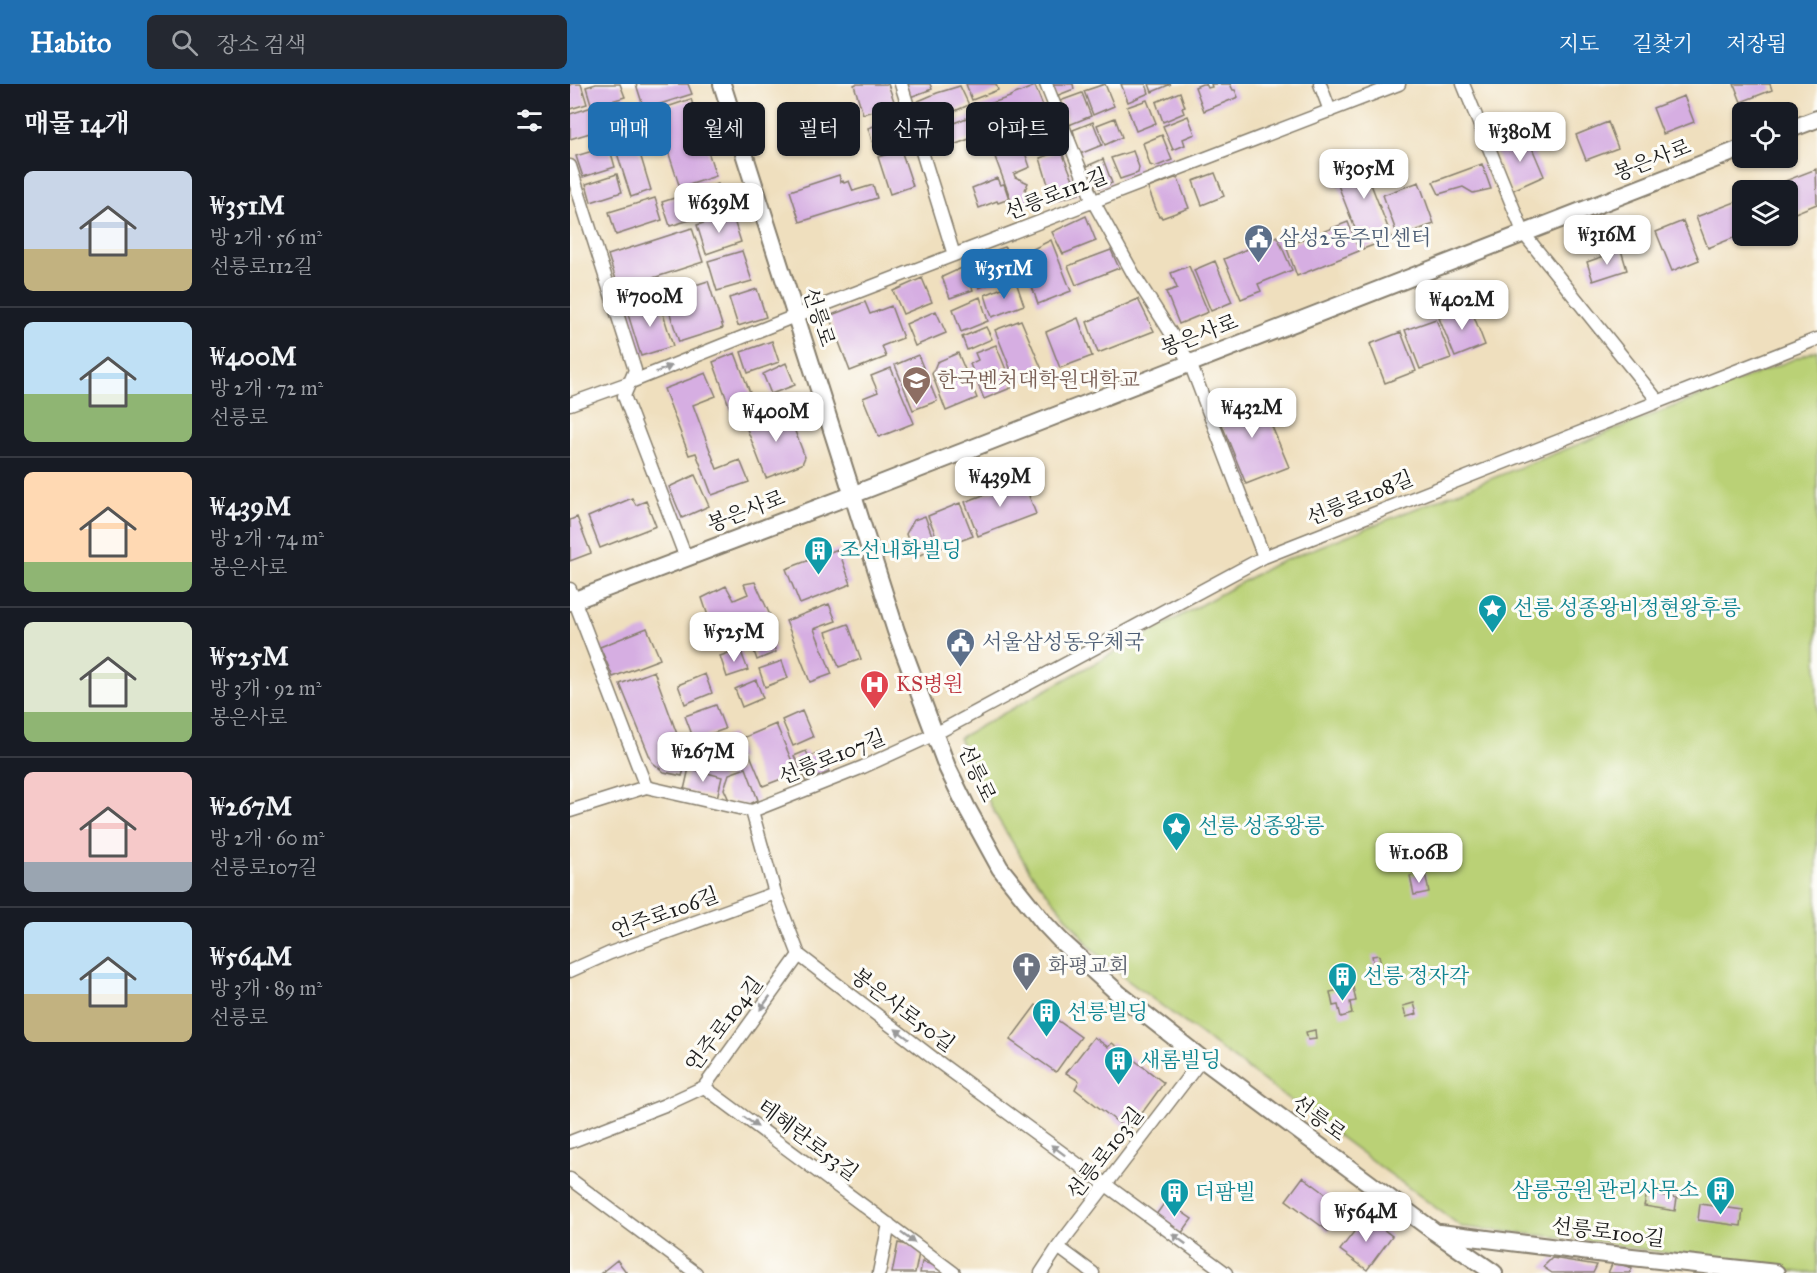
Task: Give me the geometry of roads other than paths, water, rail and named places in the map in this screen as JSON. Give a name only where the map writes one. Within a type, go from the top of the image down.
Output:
[{"type":"main road","name":"선릉로","points":[[722,84],[896,631],[947,767],[1000,868],[1044,923],[1095,973],[1202,1059],[1435,1232],[1494,1273]]},
{"type":"main road","points":[[1798,126],[1817,119]]},
{"type":"main road","name":"봉은사로","points":[[571,597],[686,558],[852,495],[1732,152]]},
{"type":"main road","name":"선릉로100길","points":[[1435,1232],[1776,1273]]},
{"type":"street","points":[[901,84],[954,255]]},
{"type":"street","points":[[1046,84],[1093,201],[1134,275],[1190,363],[1264,557]]},
{"type":"street","points":[[1320,84],[1330,111]]},
{"type":"street","name":"선릉로112길","points":[[570,404],[1400,84]]},
{"type":"street","points":[[1463,84],[1524,234],[1658,401]]},
{"type":"street","points":[[570,166],[635,370],[624,396],[686,558]]},
{"type":"street","name":"선릉로108길","points":[[935,734],[1264,557],[1817,339]]},
{"type":"street","points":[[571,597],[645,787]]},
{"type":"street","name":"선릉로107길","points":[[752,811],[863,767],[935,734]]},
{"type":"street","points":[[570,811],[645,787],[752,811],[775,893],[799,955]]},
{"type":"street","name":"언주로106길","points":[[570,971],[610,953],[775,893]]},
{"type":"street","name":"언주로104길","points":[[570,1142],[665,1105],[704,1087],[799,955]]},
{"type":"street","name":"봉은사로50길","points":[[799,955],[933,1058],[1226,1273]]},
{"type":"street","name":"선릉로103길","points":[[1041,1273],[1058,1247],[1202,1059]]},
{"type":"street","name":"테헤란로53길","points":[[704,1087],[954,1273]]},
{"type":"street","points":[[570,1179],[683,1269],[696,1273]]},
{"type":"street","points":[[879,1273],[889,1224]]},
{"type":"street","points":[[1058,1247],[1093,1273]]},
{"type":"place","name":"삼성2동주민센터","points":[[1258,264]]},
{"type":"place","name":"한국벤처대학원대학교","points":[[916,406]]},
{"type":"place","name":"조선내화빌딩","points":[[819,576]]},
{"type":"place","name":"선릉 성종왕비정현왕후릉","points":[[1492,634]]},
{"type":"place","name":"서울삼성동우체국","points":[[961,668]]},
{"type":"place","name":"KS병원","points":[[875,710]]},
{"type":"place","name":"선릉 성종왕릉","points":[[1177,852]]},
{"type":"place","name":"화평교회","points":[[1027,992]]},
{"type":"place","name":"선릉 정자각","points":[[1342,1002]]},
{"type":"place","name":"선릉빌딩","points":[[1046,1038]]},
{"type":"place","name":"새롬빌딩","points":[[1119,1086]]},
{"type":"place","name":"삼릉공원 관리사무소","points":[[1720,1216]]},
{"type":"place","name":"더팜빌","points":[[1174,1218]]}]
